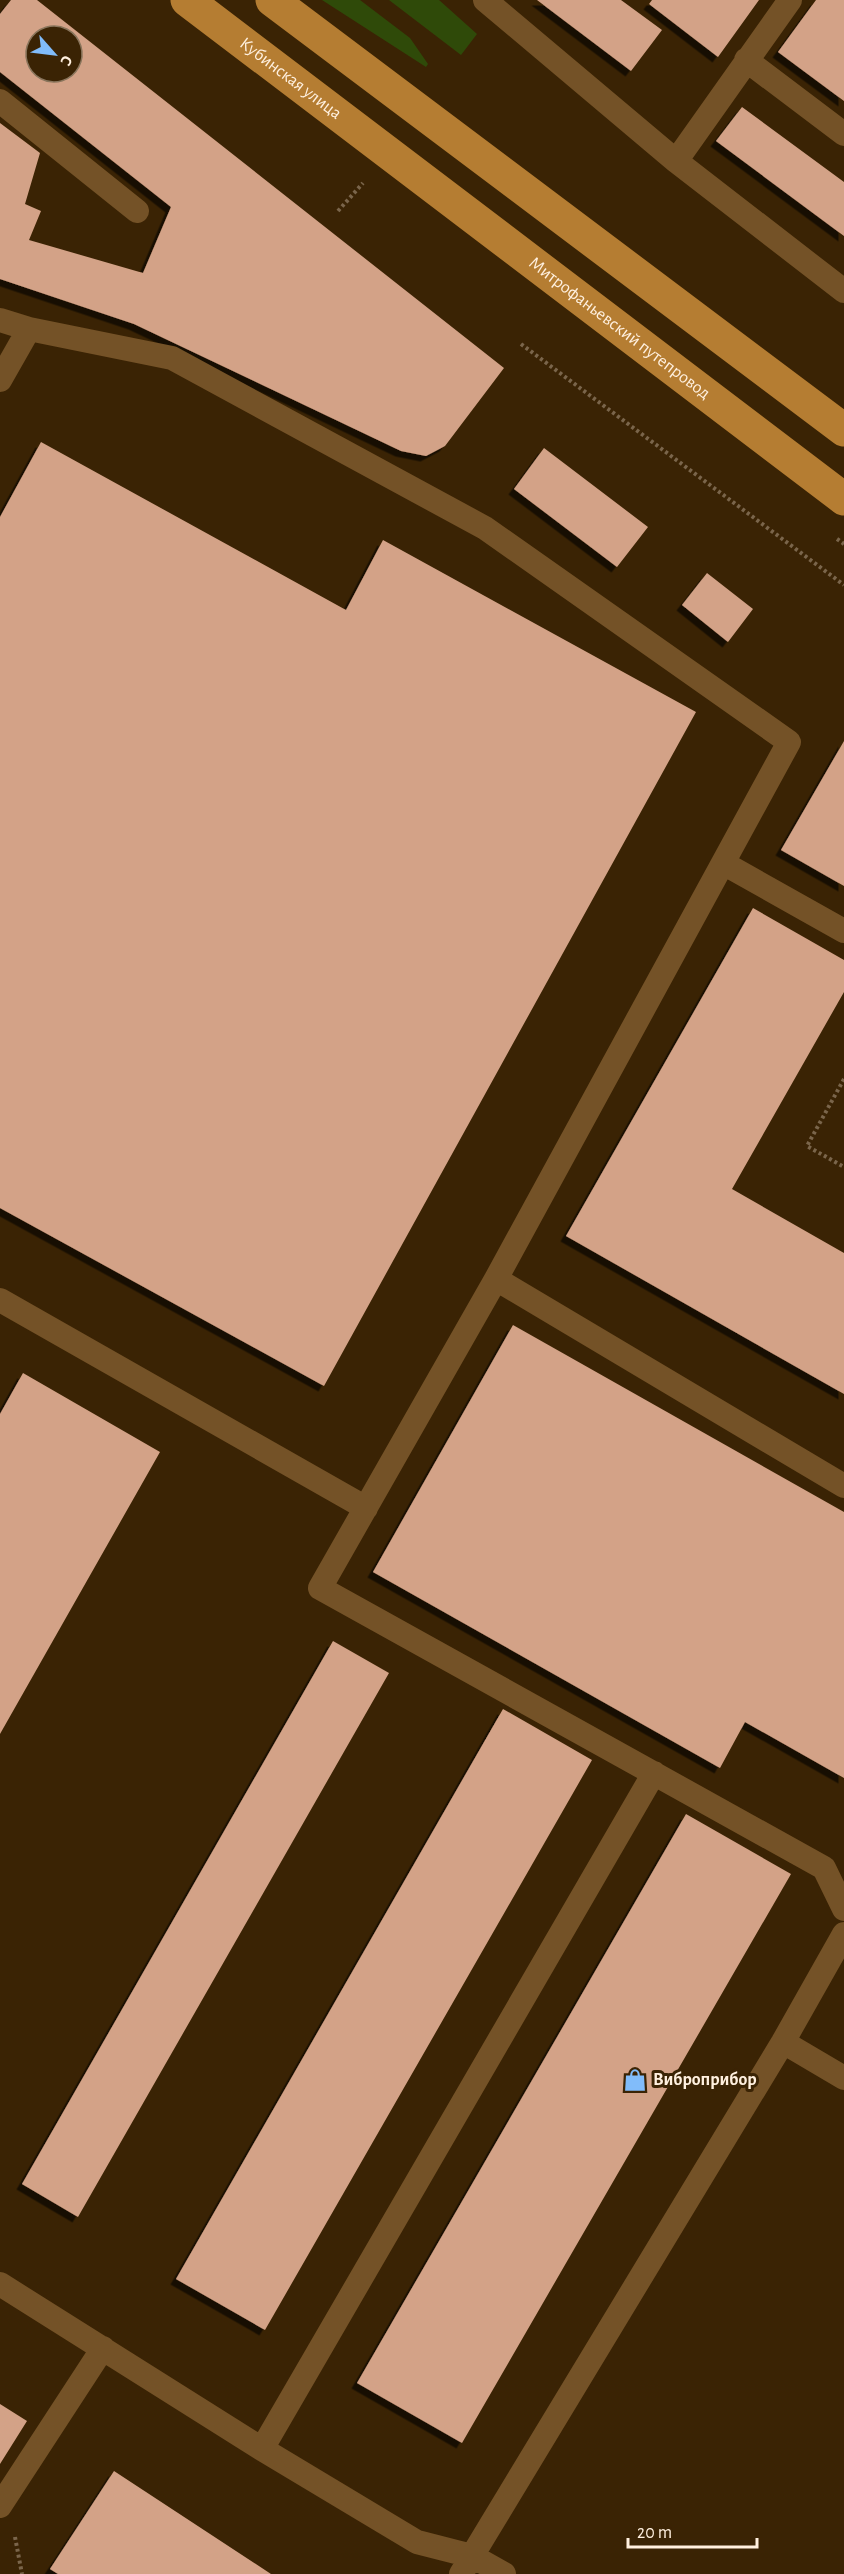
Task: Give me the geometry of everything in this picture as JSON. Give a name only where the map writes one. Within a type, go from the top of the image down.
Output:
[{"type":"main road","name":"Кубинская улица","points":[[187,0],[394,159]]},
{"type":"main road","points":[[272,0],[844,430]]},
{"type":"main road","name":"Митрофаньевский путепровод","points":[[394,159],[844,499]]},
{"type":"lane","points":[[485,0],[676,161],[844,291]]},
{"type":"lane","points":[[676,161],[790,0]]},
{"type":"lane","points":[[746,60],[844,134]]},
{"type":"lane","points":[[0,102],[136,211]]},
{"type":"lane","points":[[0,320],[29,329],[172,358],[485,528],[789,742],[496,1279],[321,1587],[824,1868],[844,1909]]},
{"type":"lane","points":[[0,380],[29,329]]},
{"type":"lane","points":[[723,863],[844,931]]},
{"type":"lane","points":[[496,1279],[844,1486]]},
{"type":"lane","points":[[0,1300],[366,1508]]},
{"type":"lane","points":[[262,2449],[654,1773]]},
{"type":"lane","points":[[466,2565],[783,2042],[844,1934]]},
{"type":"lane","points":[[783,2042],[844,2078]]},
{"type":"lane","points":[[0,2284],[262,2449],[417,2542],[466,2565],[504,2574]]},
{"type":"lane","points":[[0,2506],[103,2348]]},
{"type":"path","points":[[339,211],[363,182],[372,188]]},
{"type":"path","points":[[521,344],[844,585]]},
{"type":"path","points":[[844,1079],[807,1146],[844,1167]]},
{"type":"green space","points":[[322,0],[360,0],[410,38],[428,64],[426,67]]},
{"type":"green space","points":[[389,0],[439,0],[477,34],[461,55]]},
{"type":"building","points":[[11,0],[37,0],[67,24],[24,24],[24,84],[84,84],[84,37],[504,368],[445,446],[426,456],[401,451],[134,324],[0,279],[0,123],[40,153],[25,204],[41,211],[29,240],[143,273],[171,207],[0,72],[0,14]]},
{"type":"building","points":[[537,0],[621,0],[662,30],[631,71]]},
{"type":"building","points":[[652,0],[759,0],[718,57],[649,4]]},
{"type":"building","points":[[816,0],[844,0],[844,101],[778,52]]},
{"type":"building","points":[[742,107],[844,182],[844,236],[716,141]]},
{"type":"building","points":[[41,442],[346,610],[383,540],[696,712],[324,1386],[0,1208],[0,517]]},
{"type":"building","points":[[544,448],[648,527],[617,567],[514,489]]},
{"type":"building","points":[[707,573],[753,609],[728,642],[682,605]]},
{"type":"building","points":[[844,741],[844,886],[781,850]]},
{"type":"building","points":[[753,908],[844,960],[844,992],[732,1189],[844,1253],[844,1394],[566,1236]]},
{"type":"building","points":[[513,1325],[844,1512],[844,1778],[745,1722],[720,1768],[373,1572]]},
{"type":"building","points":[[23,1373],[160,1452],[0,1734],[0,1414]]},
{"type":"building","points":[[333,1641],[389,1673],[78,2217],[22,2184]]},
{"type":"building","points":[[503,1709],[592,1760],[265,2330],[176,2279]]},
{"type":"building","points":[[686,1814],[791,1874],[462,2443],[357,2383]]},
{"type":"building","points":[[0,2404],[27,2421],[0,2464]]},
{"type":"building","points":[[114,2471],[271,2574],[58,2574],[50,2569]]},
{"type":"place","name":"Виброприбор","points":[[635,2080]]}]
